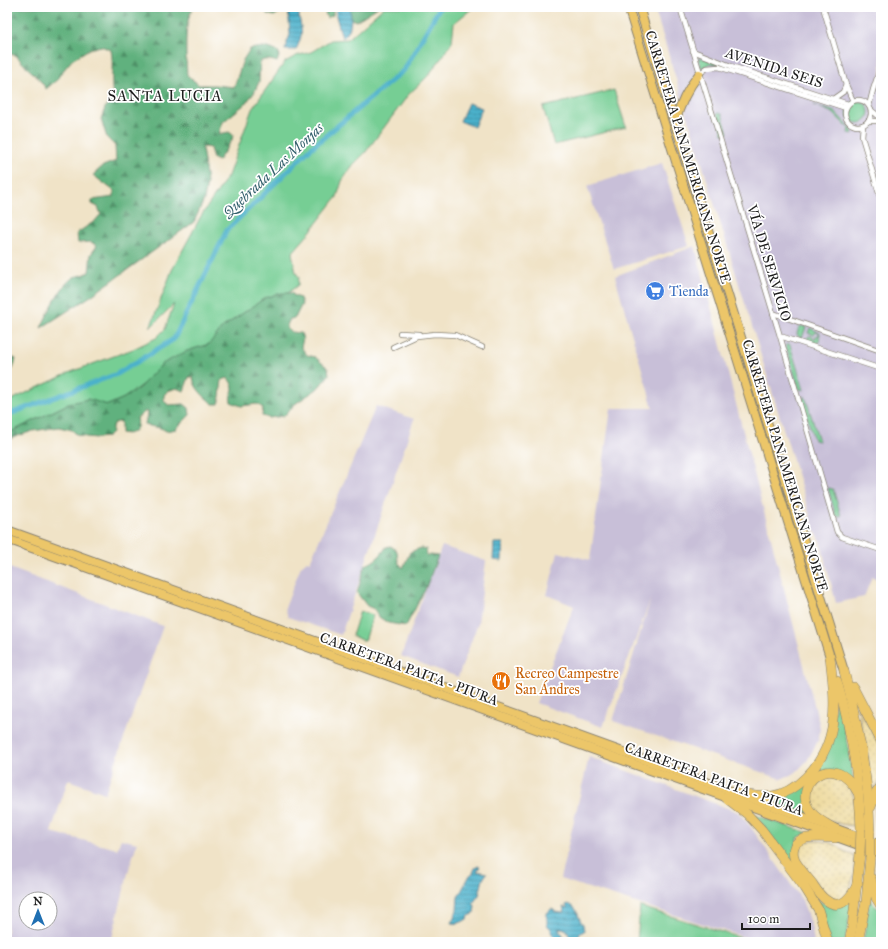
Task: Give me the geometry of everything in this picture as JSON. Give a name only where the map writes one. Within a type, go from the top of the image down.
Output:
[{"type":"highway","name":"CARRETERA PANAMERICANA NORTE","points":[[628,7],[830,657],[847,720],[860,797],[861,829],[858,883],[849,942]]},
{"type":"highway","name":"CARRETERA PANAMERICANA NORTE","points":[[639,7],[844,671],[861,744],[870,812],[869,869],[864,914],[858,942]]},
{"type":"highway","points":[[675,123],[678,111],[685,95],[699,74]]},
{"type":"highway","points":[[684,189],[694,186]]},
{"type":"highway","points":[[769,464],[779,460]]},
{"type":"highway","name":"CARRETERA PAITA - PIURA","points":[[7,530],[728,795]]},
{"type":"highway","name":"CARRETERA PAITA - PIURA","points":[[7,539],[836,833],[846,841],[881,853]]},
{"type":"highway","points":[[728,795],[775,796],[792,789],[812,771],[826,749],[834,723],[835,708],[830,657]]},
{"type":"highway","points":[[844,671],[862,708],[881,741]]},
{"type":"highway","points":[[860,797],[850,781],[840,773],[834,772],[824,772],[815,777],[811,781],[805,796],[808,808],[818,819],[836,833],[881,845]]},
{"type":"highway","points":[[870,812],[876,793],[881,786]]},
{"type":"highway","points":[[728,795],[760,826],[813,899],[828,942]]},
{"type":"highway","points":[[836,833],[802,839],[794,848],[795,861],[821,895],[830,902],[839,904],[848,899],[853,894],[858,883]]},
{"type":"highway","points":[[869,869],[874,895],[881,906]]},
{"type":"street","name":"VÍA DE SERVICIO","points":[[680,7],[839,535],[881,550]]},
{"type":"street","points":[[823,7],[846,85],[853,101]]},
{"type":"street","name":"AVENIDA SEIS","points":[[693,51],[729,65],[833,99],[847,106]]},
{"type":"street","points":[[854,125],[863,125],[870,118],[872,90],[881,66]]},
{"type":"street","name":"AVENIDA SEIS","points":[[699,74],[707,68],[719,67],[828,102],[847,106]]},
{"type":"street","points":[[828,102],[843,92],[846,85]]},
{"type":"street","points":[[872,90],[869,94],[859,100],[853,101],[847,106],[845,112],[847,120],[854,125],[862,137],[881,200]]},
{"type":"street","points":[[859,100],[867,103],[881,120]]},
{"type":"street","points":[[868,121],[881,120]]},
{"type":"street","points":[[862,137],[863,125]]},
{"type":"street","points":[[773,313],[881,351]]},
{"type":"street","points":[[400,333],[455,335],[482,347]]},
{"type":"street","points":[[393,347],[410,338],[424,335]]},
{"type":"street","points":[[780,336],[881,369]]},
{"type":"shaded area","points":[[654,7],[881,7],[881,581],[872,577],[864,597],[836,603],[819,537],[815,532]]},
{"type":"shaded area","points":[[662,163],[689,246],[614,269],[587,186]]},
{"type":"shaded area","points":[[695,246],[820,727],[819,739],[807,761],[795,773],[781,779],[613,721],[651,598],[603,727],[536,703],[574,606],[547,595],[558,552],[590,560],[611,408],[653,408],[615,276]]},
{"type":"shaded area","points":[[376,406],[414,419],[341,635],[288,617],[285,608],[301,566],[307,561],[310,562]]},
{"type":"shaded area","points":[[442,546],[486,561],[478,623],[458,677],[401,656]]},
{"type":"shaded area","points":[[7,567],[163,626],[105,793],[68,780],[51,832],[117,849],[121,839],[137,843],[111,942],[7,942]]},
{"type":"shaded area","points":[[589,757],[738,812],[750,826],[802,900],[812,929],[814,942],[760,942],[560,879]]},
{"type":"green space","points":[[7,7],[194,7],[190,13],[187,29],[187,75],[199,85],[234,87],[243,60],[250,49],[266,48],[280,54],[277,62],[266,60],[260,62],[259,82],[254,93],[245,104],[223,122],[219,134],[229,132],[233,135],[232,140],[218,161],[213,159],[210,148],[202,148],[207,182],[204,200],[194,222],[91,296],[41,328],[55,300],[69,280],[89,272],[91,254],[97,246],[91,242],[78,243],[77,233],[95,221],[101,214],[98,207],[92,204],[92,200],[114,197],[114,191],[93,175],[103,166],[116,161],[115,146],[107,138],[101,119],[105,108],[113,96],[112,56],[111,50],[101,46],[89,49],[72,60],[59,78],[46,89],[16,55],[7,54]]},
{"type":"green space","points":[[264,7],[281,7],[279,13],[274,16],[267,14]]},
{"type":"green space","points":[[323,7],[333,7],[333,15],[327,18]]},
{"type":"green space","points":[[350,7],[378,7],[356,21],[351,19]]},
{"type":"green space","points":[[384,7],[474,7],[454,23],[452,42],[443,56],[427,77],[409,94],[365,153],[353,165],[342,181],[337,197],[292,253],[296,273],[299,277],[298,285],[288,293],[265,298],[223,327],[210,344],[187,351],[124,398],[108,405],[98,403],[70,403],[7,434],[7,402],[71,372],[133,349],[156,338],[165,329],[174,304],[150,328],[172,270],[201,216],[228,176],[252,109],[285,62],[296,56],[311,52],[331,40],[348,39]]},
{"type":"green space","points":[[700,58],[721,64],[709,64],[701,68]]},
{"type":"green space","points":[[614,90],[626,127],[554,145],[543,107]]},
{"type":"green space","points":[[858,101],[866,104],[869,112],[866,120],[858,123],[850,120],[847,112],[850,104]]},
{"type":"green space","points":[[814,105],[834,111],[852,130],[853,134],[848,133],[849,129],[833,113]]},
{"type":"green space","points":[[717,113],[722,114],[728,133],[723,134]]},
{"type":"green space","points":[[281,293],[292,293],[300,298],[302,304],[295,318],[290,319],[287,329],[292,332],[301,333],[303,339],[301,347],[307,355],[315,357],[328,368],[329,375],[317,389],[295,404],[284,416],[269,418],[262,416],[263,408],[257,404],[241,406],[231,402],[230,398],[233,386],[228,378],[222,380],[219,404],[213,404],[197,389],[193,377],[189,377],[184,391],[176,388],[168,391],[164,395],[164,400],[168,405],[184,404],[189,408],[190,415],[176,429],[166,431],[161,428],[145,424],[147,414],[146,411],[137,418],[138,422],[136,429],[129,434],[121,433],[121,421],[115,423],[112,427],[112,433],[108,437],[86,437],[77,435],[72,430],[59,427],[33,431],[12,438],[7,443],[7,434],[70,403],[88,399],[108,405],[124,398],[140,387],[162,364],[187,351],[209,344],[223,327],[265,298]]},
{"type":"green space","points":[[799,327],[806,327],[802,338],[797,334]]},
{"type":"green space","points":[[810,328],[820,333],[819,341],[817,343],[806,340],[809,336],[813,337],[815,340],[819,333],[816,332],[814,335],[808,333]]},
{"type":"green space","points":[[788,344],[790,345],[804,390],[799,389],[786,346]]},
{"type":"green space","points":[[7,355],[16,359],[13,369],[7,372]]},
{"type":"green space","points":[[805,396],[819,441],[814,440],[802,400]]},
{"type":"green space","points":[[828,488],[833,489],[841,516],[836,516]]},
{"type":"green space","points":[[391,546],[397,551],[398,562],[403,568],[410,552],[421,548],[426,549],[427,557],[430,555],[438,556],[425,590],[406,626],[388,623],[379,617],[374,609],[367,606],[357,593],[365,565],[377,558],[386,547]]},
{"type":"green space","points":[[360,611],[373,615],[365,641],[352,636]]},
{"type":"green space","points":[[837,699],[844,725],[854,783],[813,774],[820,764]]},
{"type":"green space","points":[[808,780],[811,816],[765,799]]},
{"type":"green space","points":[[755,815],[808,833],[797,838],[797,870]]},
{"type":"green space","points":[[802,876],[819,901],[830,907],[853,897],[845,942],[830,942]]},
{"type":"green space","points":[[870,896],[874,905],[881,911],[881,939],[879,942],[863,942]]},
{"type":"green space","points":[[641,907],[754,942],[637,942]]},
{"type":"sand","points":[[857,706],[881,748],[881,781],[872,789],[866,746]]},
{"type":"sand","points":[[835,775],[847,783],[852,791],[855,806],[854,826],[835,823],[822,817],[815,811],[809,801],[811,788],[815,781],[822,777]]},
{"type":"sand","points":[[881,789],[881,840],[876,839],[875,802]]},
{"type":"sand","points":[[812,840],[828,842],[840,847],[843,851],[854,855],[855,867],[852,882],[846,894],[841,898],[831,898],[821,890],[800,861],[799,852],[801,847]]},
{"type":"sand","points":[[875,860],[881,862],[881,904],[874,883]]},
{"type":"water","points":[[288,7],[299,7],[301,33],[296,50],[285,50],[290,35]]},
{"type":"water","points":[[336,7],[350,7],[350,28],[346,35],[342,38],[336,16]]},
{"type":"water","points":[[468,103],[482,108],[474,127],[460,121]]},
{"type":"water","points":[[494,543],[503,543],[502,561],[493,560]]},
{"type":"water","points":[[478,866],[480,867],[477,871],[487,873],[483,879],[479,895],[473,903],[475,906],[474,913],[462,922],[456,924],[452,923],[457,910],[458,897],[470,875]]},
{"type":"water","points":[[566,905],[572,905],[576,910],[583,924],[584,931],[580,933],[577,939],[575,938],[573,941],[572,938],[574,937],[572,936],[570,938],[567,930],[562,928],[558,929],[563,934],[562,937],[565,938],[565,942],[556,942],[551,929],[547,925],[547,913],[551,909],[555,912],[564,913],[565,911],[563,907],[567,908]]},
{"type":"waterway","name":"Quebrada Las Monjas","points":[[7,415],[117,374],[174,339],[227,230],[310,149],[404,70],[440,7]]},
{"type":"place","name":"Tienda","points":[[655,291]]},
{"type":"place","name":"Recreo Campestre San Ándres","points":[[501,681]]},
{"type":"district","name":"SANTA LUCIA","points":[[165,96]]}]
